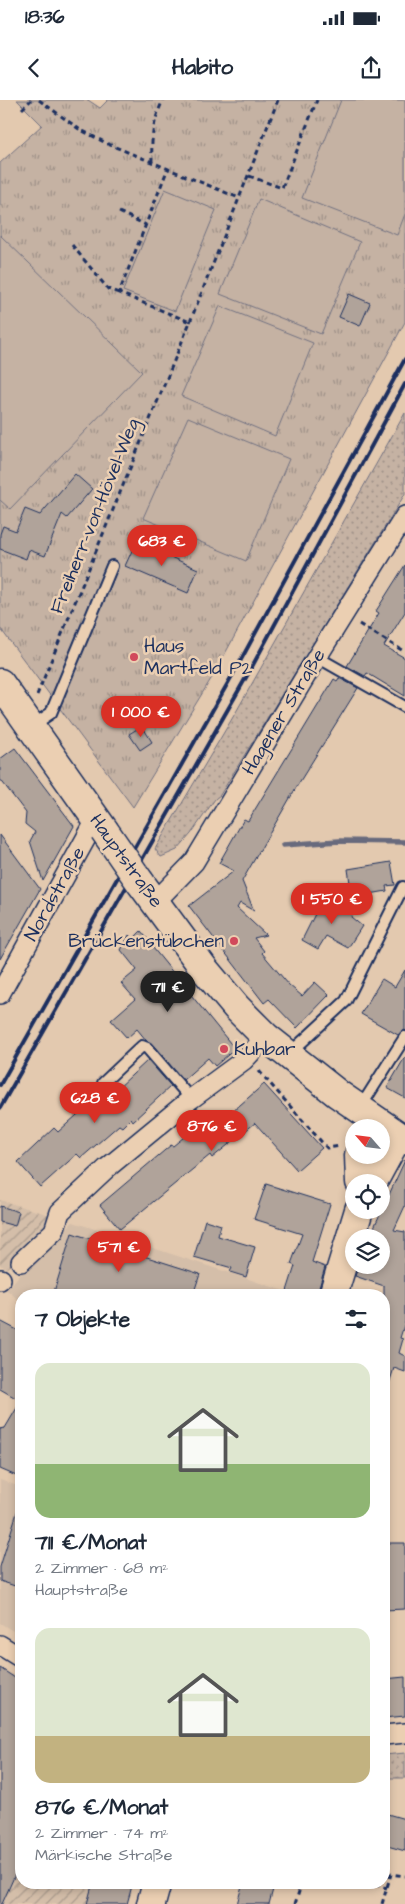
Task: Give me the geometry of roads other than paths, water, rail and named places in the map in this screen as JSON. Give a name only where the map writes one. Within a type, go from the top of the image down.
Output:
[{"type":"main road","name":"Hauptstraße","points":[[0,682],[147,892],[211,977],[236,1007],[266,1037],[288,1055],[345,1120]]},
{"type":"main road","points":[[378,1174],[402,1138]]},
{"type":"main road","points":[[335,1289],[356,1219]]},
{"type":"main road","points":[[151,1904],[155,1889]]},
{"type":"street","name":"Hagener Straße","points":[[147,892],[194,862],[317,656],[405,516]]},
{"type":"street","name":"Nordstraße","points":[[0,994],[100,825]]},
{"type":"street","points":[[21,1262],[54,1231],[60,1212],[107,1168],[191,1099],[247,1057],[266,1037]]},
{"type":"street","points":[[0,1645],[15,1654]]},
{"type":"street","points":[[390,1734],[405,1733]]},
{"type":"lane","points":[[28,724],[51,713],[112,566]]},
{"type":"lane","points":[[317,656],[405,707]]},
{"type":"lane","points":[[288,1055],[346,1000],[403,887]]},
{"type":"lane","points":[[356,1119],[405,1037]]},
{"type":"lane","points":[[103,1083],[142,1046],[147,1048],[191,1099]]},
{"type":"waterway","points":[[283,845],[339,841],[405,842]]},
{"type":"railway","points":[[0,1085],[237,667],[405,359]]},
{"type":"railway","points":[[0,1108],[248,674],[405,384]]},
{"type":"place","name":"Haus Martfeld P2","points":[[134,657]]},
{"type":"place","name":"Brückenstübchen","points":[[234,941]]},
{"type":"place","name":"Kuhbar","points":[[224,1049]]}]
